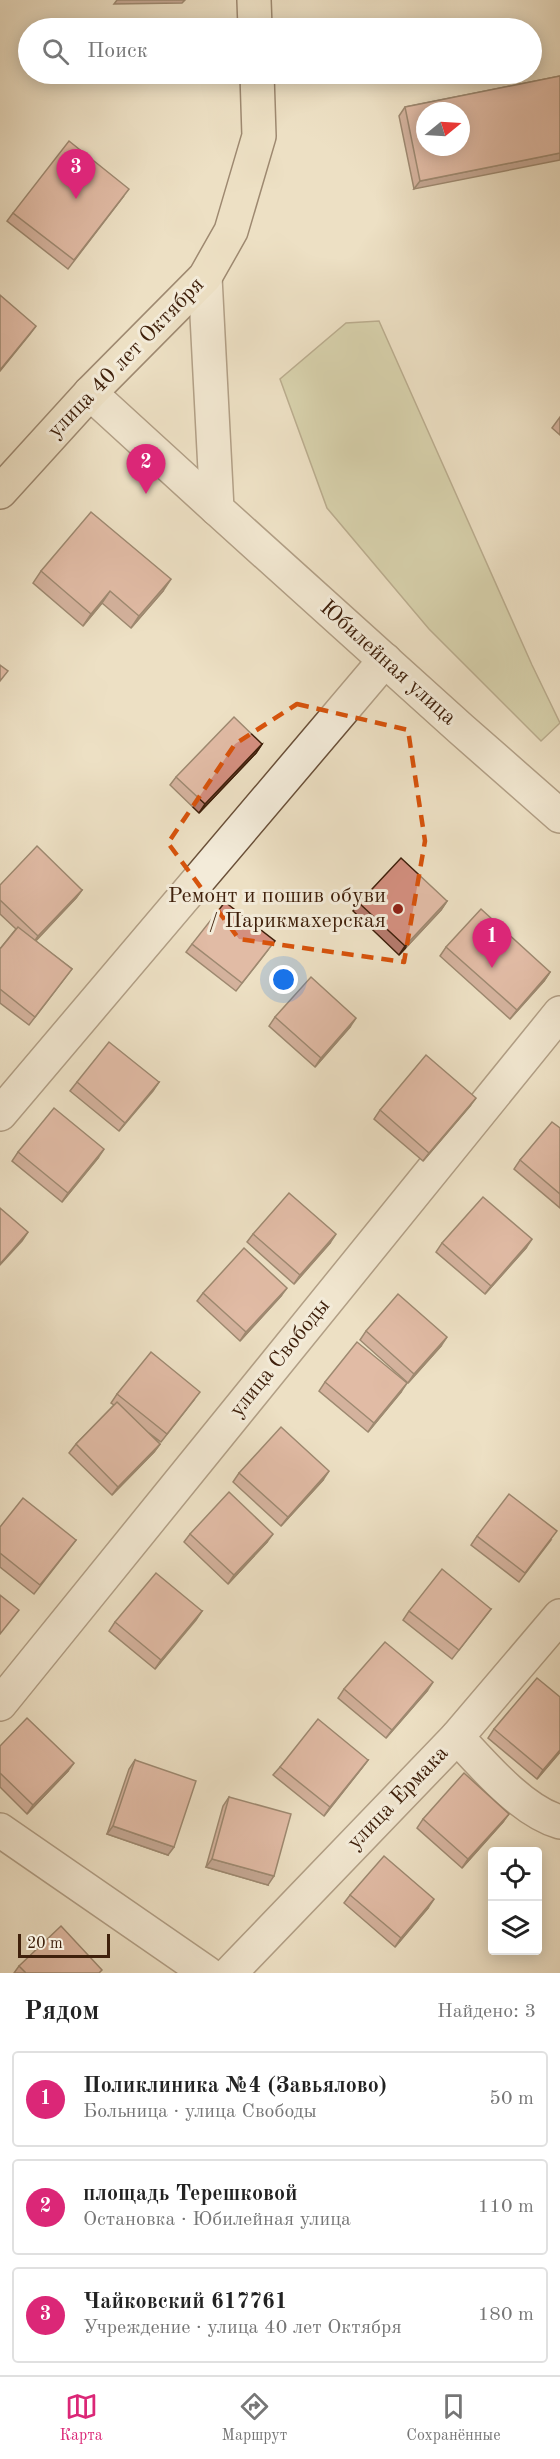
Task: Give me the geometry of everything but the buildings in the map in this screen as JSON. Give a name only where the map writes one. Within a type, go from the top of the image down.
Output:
[{"type":"main road","points":[[254,0],[255,18]]},
{"type":"main road","name":"улица 40 лет Октября","points":[[0,492],[90,393],[205,277],[231,231],[259,136],[257,84]]},
{"type":"street","points":[[205,277],[217,509]]},
{"type":"street","name":"Юбилейная улица","points":[[90,393],[560,816]]},
{"type":"street","points":[[0,1114],[385,660]]},
{"type":"street","name":"улица Свободы","points":[[0,1704],[560,1012]]},
{"type":"street","name":"улица Ермака","points":[[230,1973],[457,1737],[560,1616]]},
{"type":"street","points":[[457,1737],[503,1786],[549,1819],[560,1822]]},
{"type":"street","points":[[0,1830],[207,1973]]},
{"type":"highlighted area","points":[[297,704],[408,730],[425,841],[404,962],[239,939],[168,843],[235,744]]},
{"type":"green space","points":[[379,321],[560,723],[541,741],[429,629],[327,508],[280,379],[346,323]]},
{"type":"place","name":"Чайковский 617761","points":[[76,199]]},
{"type":"place","name":"площадь Терешковой","points":[[146,494]]},
{"type":"place","name":"Ремонт и пошив обуви / Парикмахерская","points":[[398,909]]},
{"type":"place","name":"Поликлиника №4 (Завьялово)","points":[[492,968]]}]
